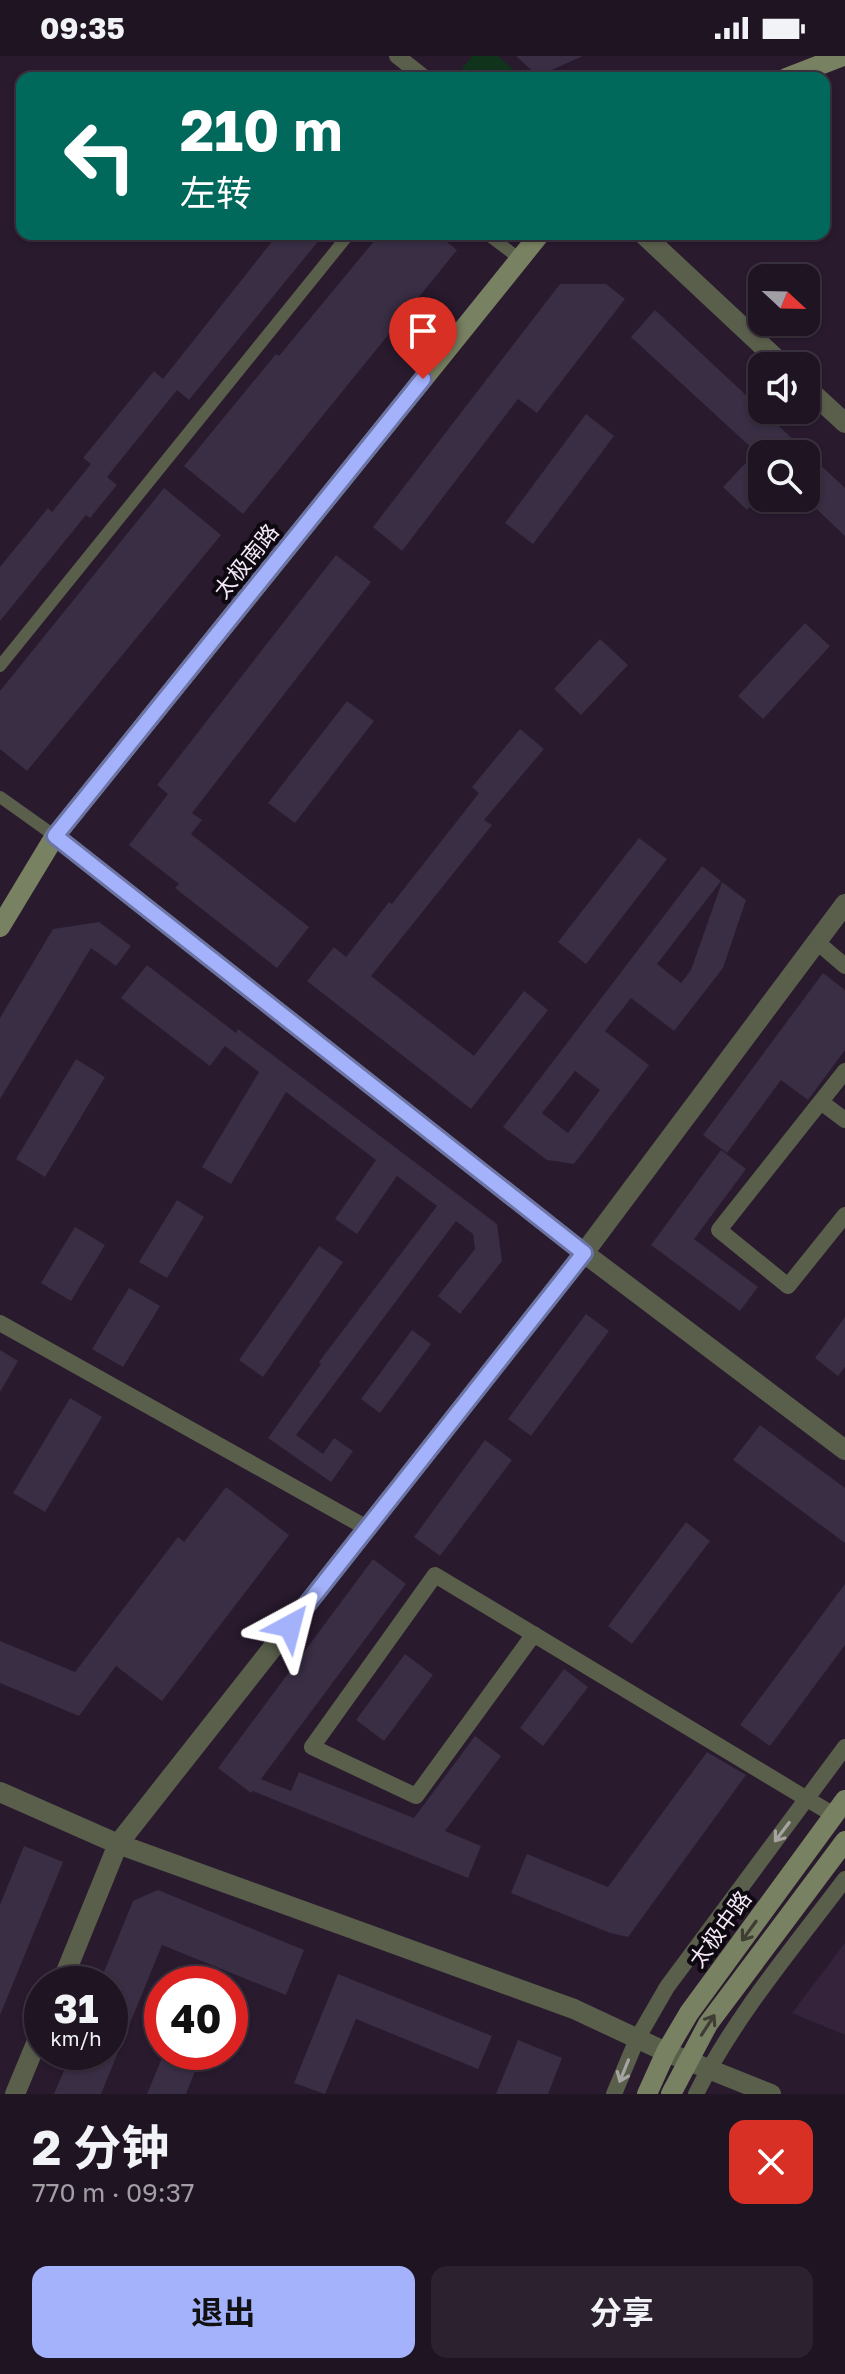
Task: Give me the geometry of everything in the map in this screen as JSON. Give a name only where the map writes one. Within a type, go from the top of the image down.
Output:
[{"type":"main road","points":[[802,72],[843,56]]},
{"type":"main road","name":"太极南路","points":[[0,927],[55,836],[535,240]]},
{"type":"main road","name":"太极中路","points":[[647,2094],[666,2052],[689,2013],[840,1808]]},
{"type":"main road","points":[[671,2094],[708,2024],[845,1841]]},
{"type":"street","points":[[397,56],[417,72]]},
{"type":"street","points":[[0,666],[344,240]]},
{"type":"street","points":[[495,240],[520,259]]},
{"type":"street","points":[[649,240],[769,352]]},
{"type":"street","points":[[820,400],[845,423]]},
{"type":"street","points":[[0,797],[55,836],[584,1253],[845,1450]]},
{"type":"street","points":[[68,1966],[118,1844],[584,1253],[845,904]]},
{"type":"street","points":[[817,942],[845,966]]},
{"type":"street","points":[[844,1217],[788,1286],[719,1230],[845,1071]]},
{"type":"street","points":[[821,1102],[845,1120]]},
{"type":"street","points":[[0,1323],[367,1528]]},
{"type":"street","points":[[534,1634],[416,1796],[312,1747],[435,1575],[534,1634],[807,1799],[840,1808]]},
{"type":"street","points":[[614,2094],[637,2039],[667,1987],[845,1747]]},
{"type":"street","points":[[0,1792],[118,1844],[574,2009],[666,2052],[771,2094]]},
{"type":"street","points":[[696,2094],[749,2006],[845,1879]]},
{"type":"street","points":[[15,2094],[25,2070]]},
{"type":"shaded area","points":[[845,1943],[845,2035],[792,2013]]},
{"type":"green space","points":[[472,56],[498,56],[516,72],[460,72]]},
{"type":"building","points":[[516,56],[583,56],[547,72],[534,72]]},
{"type":"building","points":[[273,240],[319,240],[189,400],[177,390],[107,477],[117,485],[90,518],[86,515],[0,621],[0,567],[48,508],[52,512],[91,464],[83,458],[154,371],[163,379]]},
{"type":"building","points":[[375,240],[444,240],[457,250],[243,514],[184,466],[276,354],[279,356]]},
{"type":"building","points":[[560,284],[606,284],[625,299],[537,413],[518,399],[402,551],[373,527]]},
{"type":"building","points":[[655,310],[748,397],[748,424],[777,424],[794,440],[748,440],[748,445],[631,337]]},
{"type":"building","points":[[586,414],[614,436],[533,544],[505,523]]},
{"type":"building","points":[[748,460],[747,510],[723,487]]},
{"type":"building","points":[[820,465],[845,488],[845,536],[820,512]]},
{"type":"building","points":[[164,488],[221,535],[27,771],[0,749],[0,691]]},
{"type":"building","points":[[336,555],[371,582],[192,813],[202,820],[191,834],[309,927],[277,968],[175,888],[179,884],[129,845],[168,794],[157,785]]},
{"type":"building","points":[[805,623],[830,646],[763,719],[738,696]]},
{"type":"building","points":[[600,639],[628,665],[581,715],[554,689]]},
{"type":"building","points":[[347,701],[374,721],[295,823],[268,803]]},
{"type":"building","points":[[520,729],[544,749],[484,820],[492,825],[371,976],[474,1056],[524,991],[548,1010],[471,1109],[307,981],[334,947],[346,957],[389,902],[392,904],[479,793],[472,787]]},
{"type":"building","points":[[639,838],[667,859],[586,964],[558,942]]},
{"type":"building","points":[[702,866],[721,881],[657,964],[681,983],[691,970],[722,882],[746,900],[723,968],[674,1031],[631,998],[605,1031],[649,1065],[574,1164],[547,1160],[503,1127]],"holes":[[[575,1071],[600,1090],[568,1133],[542,1113]]]},
{"type":"building","points":[[99,922],[131,946],[116,966],[91,948],[0,1099],[0,1018],[53,929]]},
{"type":"building","points":[[147,965],[236,1033],[238,1029],[497,1224],[502,1261],[460,1314],[438,1296],[475,1249],[473,1234],[456,1221],[296,1435],[323,1454],[334,1438],[353,1451],[331,1482],[268,1438],[321,1364],[319,1362],[437,1206],[397,1176],[357,1234],[335,1219],[376,1160],[286,1092],[231,1184],[202,1167],[259,1072],[225,1046],[210,1066],[121,998]]},
{"type":"building","points":[[823,973],[845,990],[845,1050],[808,1100],[781,1080],[727,1153],[703,1135]]},
{"type":"building","points":[[76,1059],[105,1077],[45,1177],[16,1159]]},
{"type":"building","points":[[721,1150],[746,1169],[694,1239],[758,1287],[740,1311],[651,1245]]},
{"type":"building","points":[[177,1200],[204,1217],[167,1278],[139,1262]]},
{"type":"building","points":[[75,1227],[105,1245],[71,1301],[41,1283]]},
{"type":"building","points":[[319,1246],[343,1262],[263,1377],[239,1360]]},
{"type":"building","points":[[129,1288],[160,1306],[123,1367],[92,1349]]},
{"type":"building","points":[[586,1314],[609,1331],[531,1436],[508,1419]]},
{"type":"building","points":[[845,1317],[845,1367],[838,1376],[815,1358]]},
{"type":"building","points":[[412,1330],[431,1344],[380,1413],[361,1399]]},
{"type":"building","points":[[0,1350],[18,1361],[0,1392]]},
{"type":"building","points":[[70,1398],[102,1417],[45,1512],[13,1493]]},
{"type":"building","points":[[760,1425],[845,1488],[845,1543],[733,1460]]},
{"type":"building","points":[[485,1440],[512,1460],[440,1556],[414,1537]]},
{"type":"building","points":[[226,1487],[289,1535],[162,1701],[116,1666],[79,1716],[0,1683],[0,1641],[75,1672],[178,1537],[184,1542]]},
{"type":"building","points":[[686,1522],[710,1541],[632,1644],[608,1626]]},
{"type":"building","points":[[373,1559],[406,1584],[261,1779],[291,1791],[299,1772],[414,1818],[475,1736],[501,1756],[445,1831],[481,1846],[468,1878],[253,1791],[251,1793],[218,1768]]},
{"type":"building","points":[[845,1584],[845,1645],[770,1746],[740,1725]]},
{"type":"building","points":[[405,1654],[433,1675],[384,1741],[356,1720]]},
{"type":"building","points":[[564,1669],[588,1687],[543,1746],[520,1728]]},
{"type":"building","points":[[707,1752],[746,1775],[628,1937],[610,1933],[511,1893],[527,1854],[608,1887]]},
{"type":"building","points":[[24,1846],[63,1862],[0,2015],[0,1905]]},
{"type":"building","points":[[158,1890],[304,1950],[286,1995],[248,1980],[248,1966],[214,1966],[162,1945],[153,1966],[144,1966],[144,1989],[128,2028],[128,1966],[106,1966],[133,1901]]},
{"type":"building","points":[[338,1974],[492,2036],[478,2069],[356,2019],[325,2094],[294,2083]]},
{"type":"building","points":[[518,2040],[562,2058],[548,2094],[496,2094]]},
{"type":"building","points":[[64,2070],[111,2070],[101,2094],[54,2094]]},
{"type":"building","points":[[157,2070],[195,2070],[186,2094],[147,2094]]},
{"type":"route","points":[[290,1626],[584,1253],[55,836],[423,379]]}]
